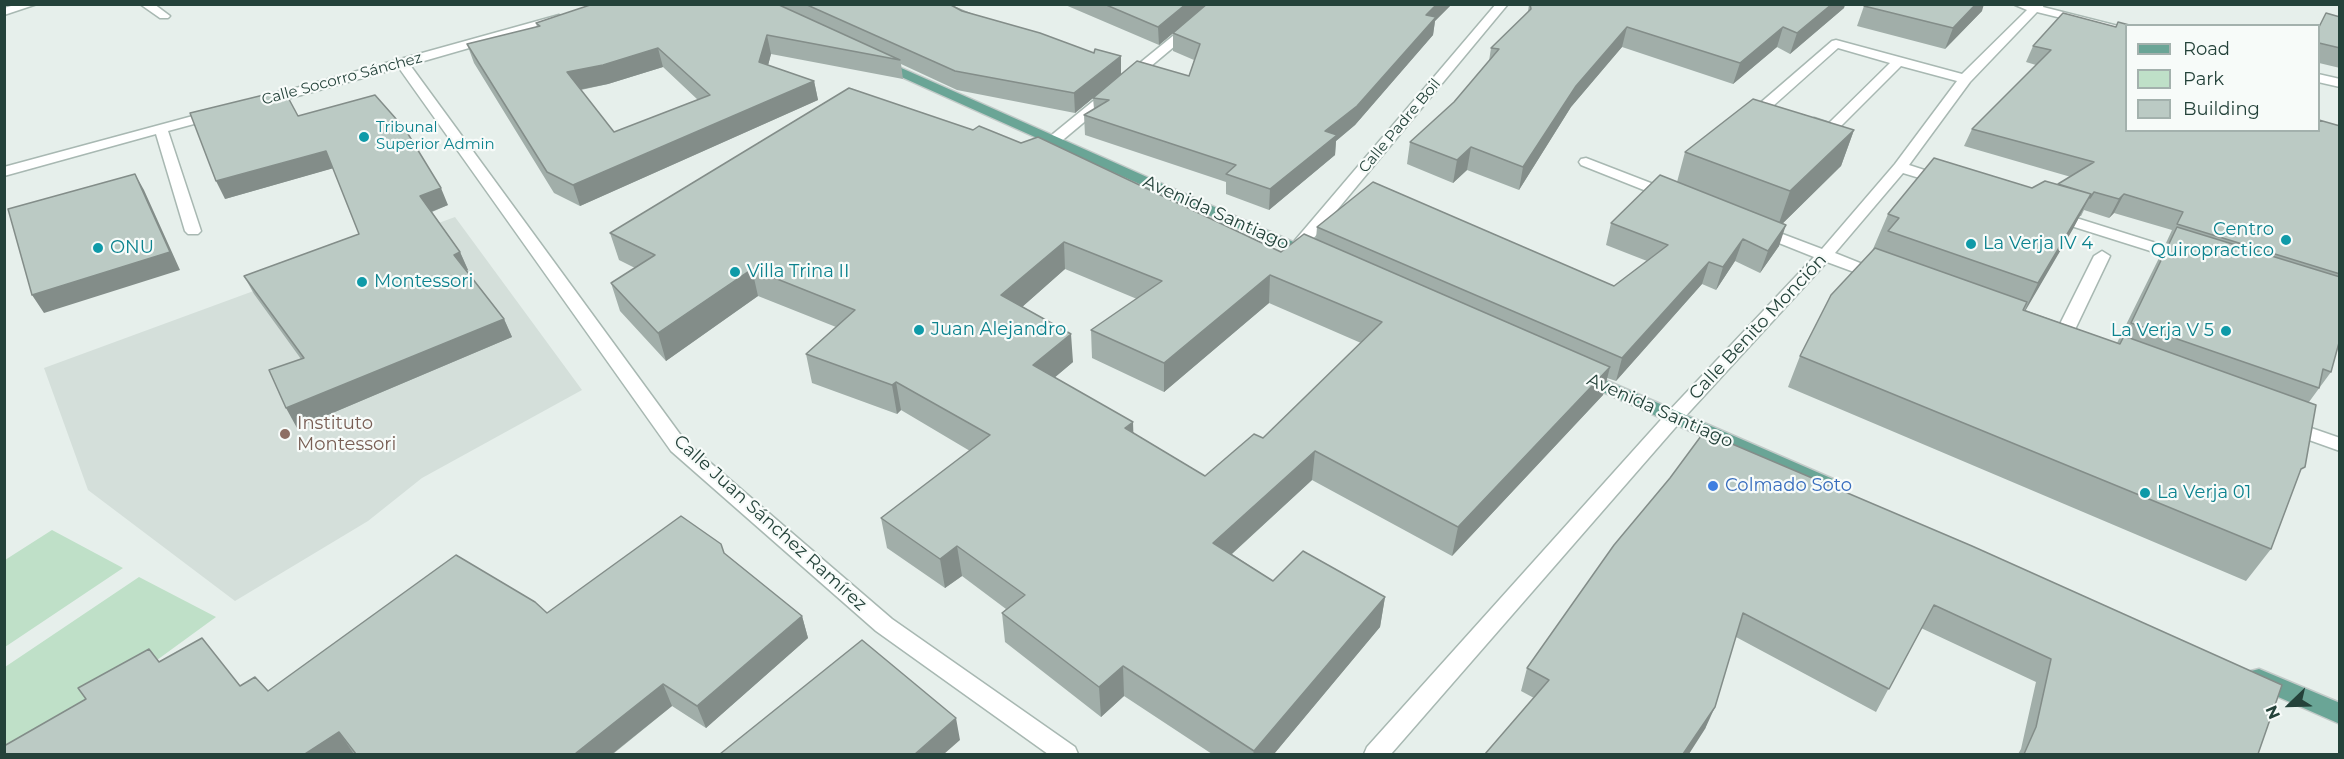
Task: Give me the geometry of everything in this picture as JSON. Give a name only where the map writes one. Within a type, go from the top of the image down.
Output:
[{"type":"main road","name":"Avenida Santiago","points":[[870,58],[1329,263]]},
{"type":"main road","name":"Avenida Santiago","points":[[1566,369],[1838,490]]},
{"type":"main road","points":[[2241,670],[2340,714]]},
{"type":"street","points":[[4,12],[32,4]]},
{"type":"street","points":[[145,4],[164,16]]},
{"type":"street","points":[[1053,141],[1220,4]]},
{"type":"street","name":"Calle Padre Boil","points":[[1297,248],[1503,4]]},
{"type":"street","points":[[2031,6],[2125,30]]},
{"type":"street","name":"Calle Benito Monción","points":[[1376,754],[1674,417],[1824,256],[1900,167],[1965,79],[2031,6]]},
{"type":"street","name":"Calle Socorro Sánchez","points":[[252,104],[577,14]]},
{"type":"street","points":[[1899,61],[1831,128],[1764,107],[1836,44],[1899,61],[1965,79]]},
{"type":"street","name":"Calle Juan Sánchez Ramírez","points":[[402,63],[678,446],[884,625],[1066,754]]},
{"type":"street","points":[[2320,78],[2340,83]]},
{"type":"street","points":[[4,172],[230,110]]},
{"type":"street","points":[[161,129],[193,231]]},
{"type":"street","points":[[1586,162],[1683,201]]},
{"type":"street","points":[[1900,167],[1957,185]]},
{"type":"street","points":[[2036,210],[2204,264]]},
{"type":"street","points":[[1748,226],[1892,281]]},
{"type":"street","points":[[2060,342],[2102,256]]},
{"type":"street","points":[[2272,420],[2340,445]]},
{"type":"shaded area","name":"Instituto Montessori","points":[[455,217],[582,390],[422,478],[368,521],[235,601],[88,490],[44,368]]},
{"type":"green space","points":[[52,530],[123,568],[5,647],[5,560]]},
{"type":"green space","points":[[139,577],[216,617],[28,754],[5,754],[5,667]]},
{"type":"building","points":[[593,4],[777,4],[900,60],[767,35],[759,62],[814,81],[573,185],[547,172],[467,44],[540,26],[536,23]],"holes":[[[658,48],[710,95],[614,132],[567,72],[603,65]]]},
{"type":"building","points":[[805,4],[949,4],[962,11],[1040,33],[1094,53],[1095,49],[1121,56],[1074,93],[955,71]]},
{"type":"building","points":[[1104,4],[1186,4],[1158,27]]},
{"type":"building","points":[[1207,4],[1437,4],[1426,15],[1436,17],[1357,106],[1325,131],[1337,135],[1270,189],[1226,174],[1236,165],[1084,115],[1109,100],[1093,98],[1137,61],[1189,76],[1200,44],[1173,33]]},
{"type":"building","points":[[1530,4],[1832,4],[1797,33],[1783,27],[1740,63],[1627,27],[1576,86],[1523,167],[1471,147],[1457,160],[1410,142],[1454,102],[1499,49],[1491,48],[1531,9]]},
{"type":"building","points":[[1866,4],[1976,4],[1953,28],[1864,6]]},
{"type":"building","points":[[2063,13],[2116,27],[2118,22],[2126,24],[2125,132],[2320,132],[2320,120],[2340,126],[2340,274],[2177,224],[2183,212],[2124,194],[2119,199],[2094,192],[2089,198],[2091,194],[2058,184],[2094,162],[1972,129],[2051,50],[2033,46]]},
{"type":"building","points":[[2326,13],[2340,17],[2340,48],[2320,43],[2320,25]]},
{"type":"building","points":[[849,88],[973,130],[979,126],[1021,143],[1038,137],[1281,252],[1304,234],[1610,367],[1458,527],[1315,451],[1213,543],[1273,581],[1303,551],[1385,597],[1254,751],[1123,666],[1099,687],[1002,613],[1025,595],[957,546],[940,559],[881,518],[990,435],[896,382],[892,385],[806,354],[855,310],[752,269],[658,333],[611,283],[655,255],[610,233]],"holes":[[[1064,242],[1162,281],[1091,330],[1164,363],[1270,275],[1382,322],[1263,438],[1254,434],[1205,476],[1125,428],[1133,422],[1033,365],[1071,334],[1001,295]]]},
{"type":"building","points":[[284,90],[298,116],[375,95],[405,129],[441,188],[420,196],[460,252],[454,255],[504,319],[286,408],[269,370],[304,358],[244,276],[359,234],[326,151],[216,181],[190,113]]},
{"type":"building","points":[[1753,99],[1854,130],[1790,191],[1685,152]]},
{"type":"building","points":[[1934,158],[2032,188],[2045,181],[2091,194],[2038,283],[1888,231],[1899,218],[1888,214]]},
{"type":"building","name":"ONU","points":[[135,174],[170,252],[32,295],[8,209]]},
{"type":"building","points":[[1660,175],[1786,225],[1768,251],[1743,239],[1723,267],[1709,262],[1622,358],[1317,227],[1373,182],[1614,286],[1668,245],[1611,223]]},
{"type":"building","points":[[2177,227],[2340,277],[2340,339],[2331,372],[2323,369],[2319,388],[2131,323]]},
{"type":"building","points":[[1875,248],[2027,302],[2023,310],[2120,344],[2124,336],[2316,405],[2305,467],[2301,469],[2271,549],[1800,356],[1831,295]]},
{"type":"building","points":[[1704,432],[1972,546],[2282,685],[2258,754],[2024,754],[2036,727],[2051,659],[1934,605],[1889,689],[1743,613],[1715,707],[1683,754],[1485,754],[1549,680],[1527,668],[1614,545],[1670,478]]},
{"type":"building","points":[[681,516],[721,544],[724,553],[802,616],[697,706],[663,684],[577,754],[356,754],[339,732],[305,754],[4,754],[4,746],[86,699],[78,688],[149,649],[159,662],[202,638],[240,686],[255,677],[268,691],[456,555],[535,602],[547,613]]},
{"type":"building","points":[[862,640],[956,718],[915,754],[720,754]]},
{"type":"place","name":"Tribunal Superior Admin","points":[[364,137]]},
{"type":"place","name":"Centro Quiropractico","points":[[2286,240]]},
{"type":"place","name":"La Verja IV 4","points":[[1971,244]]},
{"type":"place","name":"ONU","points":[[98,248]]},
{"type":"place","name":"Villa Trina II","points":[[735,272]]},
{"type":"place","name":"Montessori","points":[[362,282]]},
{"type":"place","name":"Juan Alejandro","points":[[919,330]]},
{"type":"place","name":"La Verja V 5","points":[[2226,331]]},
{"type":"place","name":"Instituto Montessori","points":[[285,434]]},
{"type":"place","name":"Colmado Soto","points":[[1713,486]]},
{"type":"place","name":"La Verja 01","points":[[2145,493]]}]
